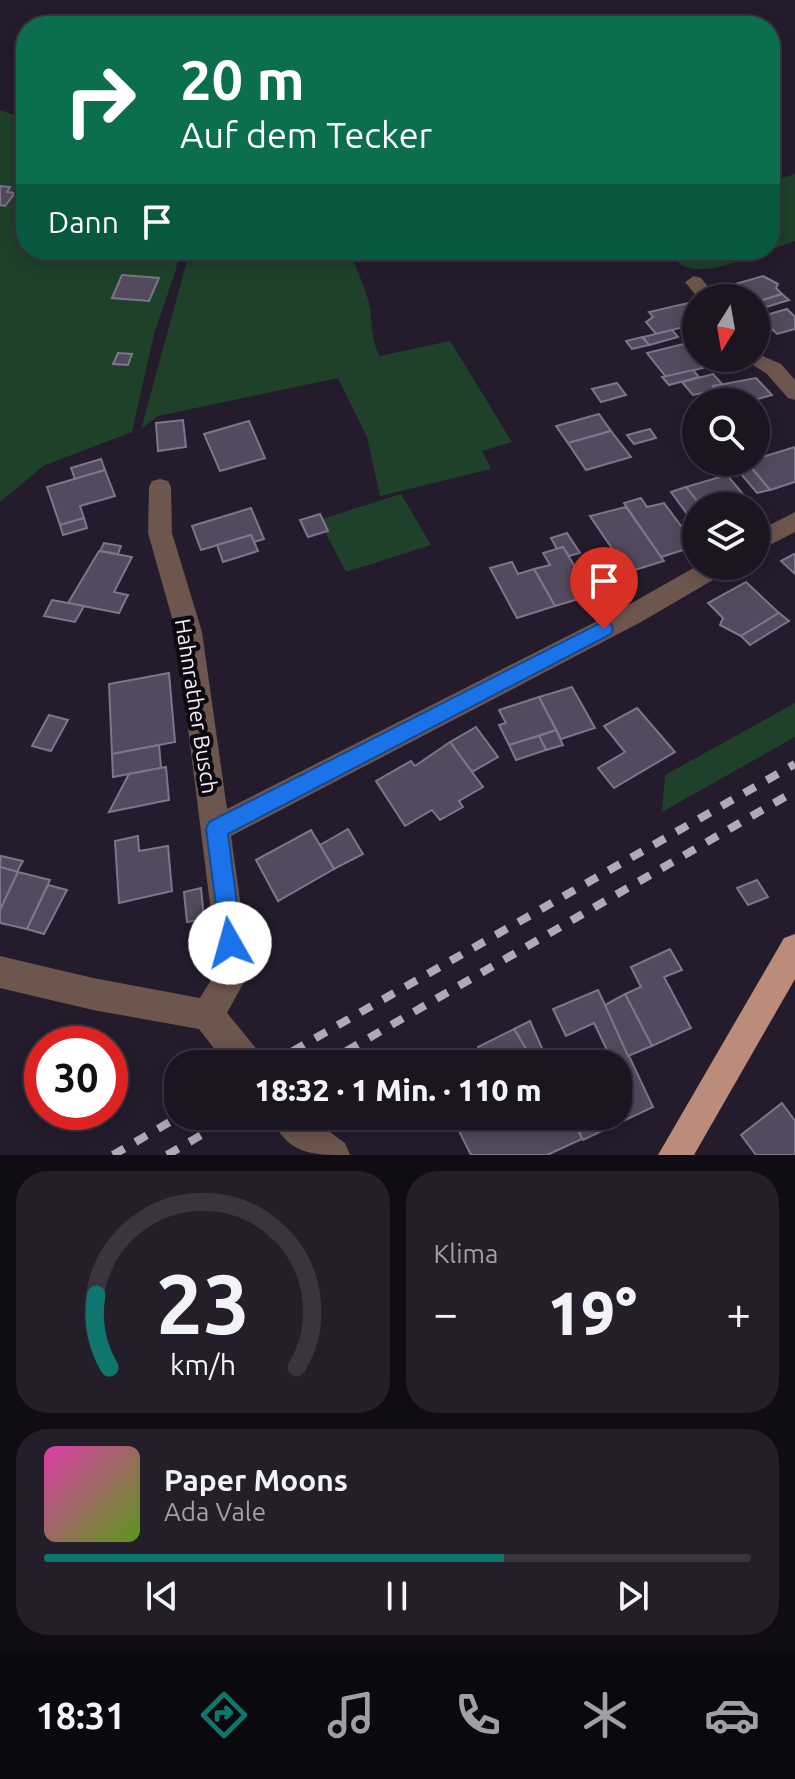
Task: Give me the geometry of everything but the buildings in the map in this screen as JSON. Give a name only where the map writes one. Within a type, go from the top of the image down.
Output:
[{"type":"main road","points":[[675,1155],[795,949]]},
{"type":"street","points":[[770,367],[795,393]]},
{"type":"street","name":"Hahnrather Busch","points":[[160,487],[160,533],[189,632],[234,971],[208,1015]]},
{"type":"street","points":[[770,535],[795,521]]},
{"type":"street","points":[[216,829],[632,615],[693,580]]},
{"type":"street","points":[[0,972],[93,994],[208,1015],[236,1050]]},
{"type":"street","points":[[299,1130],[333,1155]]},
{"type":"green space","points":[[0,110],[16,116],[16,260],[178,260],[154,334],[132,432],[43,466],[0,502]]},
{"type":"green space","points":[[795,174],[795,241],[780,246],[780,179]]},
{"type":"green space","points":[[187,260],[354,260],[368,299],[380,356],[450,341],[512,442],[482,451],[491,469],[380,496],[367,437],[338,378],[158,416],[141,429]]},
{"type":"green space","points":[[676,260],[740,260],[706,269],[680,264]]},
{"type":"green space","points":[[401,494],[431,545],[346,572],[319,520]]},
{"type":"green space","points":[[795,703],[795,737],[662,812],[665,775]]},
{"type":"railway","points":[[294,1050],[795,764]]},
{"type":"railway","points":[[348,1050],[795,791]]},
{"type":"railway","points":[[113,1155],[164,1125]]},
{"type":"railway","points":[[167,1155],[210,1130]]},
{"type":"route","points":[[230,943],[216,829],[604,629]]}]
